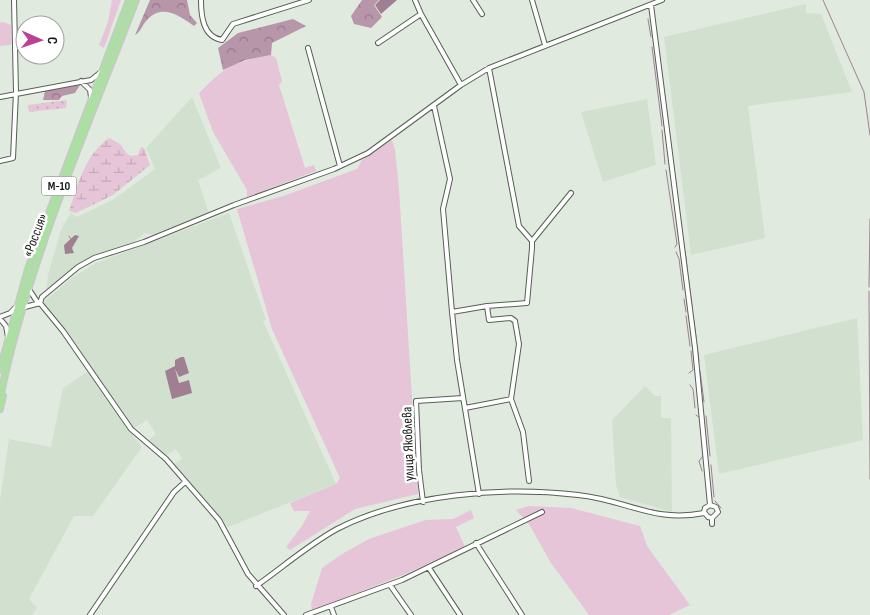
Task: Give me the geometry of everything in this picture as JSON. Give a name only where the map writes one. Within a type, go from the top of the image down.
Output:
[{"type":"highway","name":"«Россия»","points":[[0,370],[7,339],[28,269],[129,0]]},
{"type":"highway","name":"«Россия»","points":[[0,398],[21,310],[38,260],[136,0]]},
{"type":"highway","points":[[0,409],[24,308],[38,260]]},
{"type":"street","points":[[0,160],[13,158],[14,0]]},
{"type":"street","points":[[201,0],[203,17],[208,33],[213,38],[222,40],[233,24],[309,0]]},
{"type":"street","points":[[416,0],[421,14],[461,85]]},
{"type":"street","points":[[473,0],[482,14]]},
{"type":"street","points":[[532,0],[545,45]]},
{"type":"street","points":[[24,308],[39,303],[42,297],[78,267],[94,258],[144,242],[234,205],[340,166],[368,153],[461,85],[489,68],[662,0]]},
{"type":"street","points":[[651,5],[694,343],[710,505]]},
{"type":"street","points":[[378,43],[421,14]]},
{"type":"street","points":[[308,48],[340,166]]},
{"type":"street","points":[[489,68],[519,226],[532,240]]},
{"type":"street","points":[[0,97],[94,79],[103,70]]},
{"type":"street","points":[[82,81],[90,90],[91,99]]},
{"type":"street","points":[[434,106],[450,179],[443,209],[452,312],[463,398],[479,494]]},
{"type":"street","points":[[452,312],[487,306],[526,303],[532,240],[572,193]]},
{"type":"street","points":[[30,291],[64,331],[131,429],[166,459],[219,520],[256,586],[284,615]]},
{"type":"street","points":[[7,339],[6,328],[0,318],[10,313],[17,304]]},
{"type":"street","points":[[487,306],[489,320],[510,318],[515,321],[519,344],[511,399],[523,432],[529,482]]},
{"type":"street","name":"улица Яковлева","points":[[423,502],[419,470],[416,401],[463,398]]},
{"type":"street","points":[[466,408],[511,399]]},
{"type":"street","points":[[90,615],[174,492],[185,482]]},
{"type":"street","points":[[256,586],[315,542],[336,530],[367,516],[423,502],[479,494],[578,495],[663,516],[678,517],[704,513]]},
{"type":"street","points":[[710,505],[716,507],[718,512]]},
{"type":"street","points":[[704,513],[705,508],[710,505]]},
{"type":"street","points":[[306,615],[390,585],[429,568],[476,543],[542,512]]},
{"type":"street","points":[[718,512],[724,513]]},
{"type":"street","points":[[712,524],[712,518],[718,512]]},
{"type":"street","points":[[704,513],[708,518],[712,518]]},
{"type":"street","points":[[476,543],[522,615]]},
{"type":"street","points":[[429,568],[460,615]]},
{"type":"street","points":[[390,585],[411,615]]},
{"type":"street","points":[[331,607],[334,615]]},
{"type":"shaded area","points":[[380,0],[397,0],[381,14],[375,5]]},
{"type":"shaded area","points":[[806,4],[806,13],[821,14],[852,92],[748,106],[765,238],[691,255],[664,37]]},
{"type":"shaded area","points":[[192,97],[221,168],[198,180],[209,213],[154,235],[144,233],[129,246],[94,258],[46,295],[48,275],[61,230],[71,213],[77,217],[114,199],[155,169],[146,148]]},
{"type":"shaded area","points":[[647,99],[656,165],[603,182],[581,112]]},
{"type":"shaded area","points":[[229,213],[266,320],[263,321],[336,484],[228,527],[174,464],[182,459],[176,449],[165,456],[148,441],[156,434],[147,420],[133,429],[84,357],[43,302],[72,278],[96,263]]},
{"type":"shaded area","points":[[75,235],[79,236],[72,248],[74,253],[65,254],[64,245]]},
{"type":"shaded area","points":[[857,318],[863,440],[719,474],[704,355]]},
{"type":"shaded area","points":[[184,357],[189,373],[179,377],[175,369],[179,383],[189,380],[192,393],[172,399],[165,371],[175,366],[175,360]]},
{"type":"shaded area","points":[[87,372],[142,447],[93,516],[74,516],[29,599],[37,608],[32,615],[0,615],[0,500],[9,439],[51,447],[63,388]]},
{"type":"shaded area","points":[[645,386],[655,396],[661,396],[661,418],[671,418],[672,512],[620,497],[616,485],[612,420]]},
{"type":"green space","points":[[112,0],[121,0],[104,48],[99,45],[108,22]]},
{"type":"green space","points":[[150,0],[187,0],[190,15],[197,23],[194,26],[177,15],[159,12],[147,20],[135,35]]},
{"type":"green space","points":[[362,0],[379,0],[374,5],[382,17],[371,28],[354,24],[351,16]]},
{"type":"green space","points":[[293,19],[306,26],[272,43],[271,55],[245,60],[223,70],[218,48],[238,33]]},
{"type":"green space","points":[[3,22],[11,25],[11,45],[0,46],[0,23]]},
{"type":"green space","points":[[271,55],[276,58],[282,81],[279,85],[305,168],[314,165],[316,171],[247,197],[247,190],[213,132],[199,93],[231,66]]},
{"type":"green space","points":[[80,85],[75,93],[62,96],[59,100],[43,100],[45,91]]},
{"type":"green space","points":[[67,100],[66,108],[29,112],[28,105]]},
{"type":"green space","points":[[109,138],[120,144],[127,154],[131,156],[138,155],[141,147],[144,148],[150,165],[113,195],[76,213],[69,211],[88,161]]},
{"type":"green space","points":[[392,140],[395,150],[399,189],[418,494],[355,509],[290,550],[286,547],[302,526],[310,511],[294,511],[290,503],[336,484],[340,478],[272,329],[237,209],[283,196],[357,169],[362,160]]},
{"type":"green space","points":[[528,506],[571,508],[640,526],[647,546],[690,605],[669,615],[589,615],[551,563],[529,524],[516,510]]},
{"type":"green space","points":[[471,510],[474,518],[456,527],[465,547],[403,575],[312,610],[311,604],[322,568],[342,554],[369,539],[426,520],[453,519]]},
{"type":"waterway","points":[[823,0],[864,92],[870,135]]},
{"type":"waterway","points":[[648,19],[651,37]]},
{"type":"waterway","points":[[652,47],[662,126]]},
{"type":"waterway","points":[[662,130],[665,164]]},
{"type":"waterway","points":[[666,170],[677,244],[675,247]]},
{"type":"waterway","points":[[869,287],[870,219]]},
{"type":"waterway","points":[[685,251],[687,267]]},
{"type":"waterway","points":[[676,252],[679,259],[683,290]]},
{"type":"waterway","points":[[688,276],[692,306]]},
{"type":"waterway","points":[[869,291],[870,479]]},
{"type":"waterway","points":[[684,299],[686,312]]},
{"type":"waterway","points":[[693,315],[696,337]]},
{"type":"waterway","points":[[686,316],[690,346]]},
{"type":"waterway","points":[[697,347],[699,361]]},
{"type":"waterway","points":[[689,373],[693,370],[691,351]]},
{"type":"waterway","points":[[700,371],[704,402]]},
{"type":"waterway","points":[[690,385],[693,389],[695,408]]},
{"type":"waterway","points":[[696,415],[700,418],[703,456],[699,461],[702,471]]},
{"type":"waterway","points":[[706,416],[710,456]]},
{"type":"waterway","points":[[711,465],[714,497]]},
{"type":"waterway","points":[[715,501],[721,508]]}]
